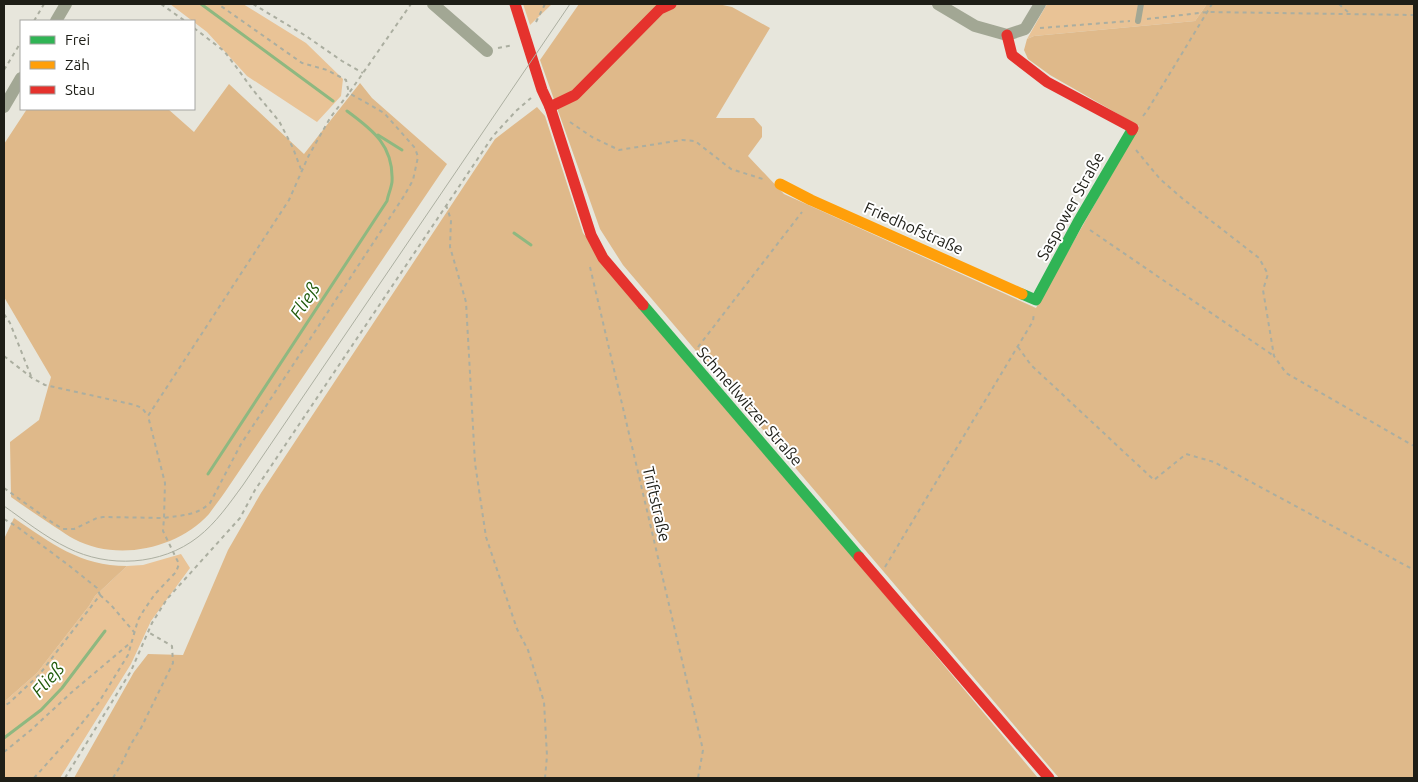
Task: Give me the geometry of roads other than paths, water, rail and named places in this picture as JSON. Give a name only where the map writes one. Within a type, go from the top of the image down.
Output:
[{"type":"street","points":[[57,20],[66,4]]},
{"type":"street","points":[[433,4],[487,51]]},
{"type":"street","name":"Schmellwitzer Straße","points":[[515,4],[591,235],[603,258],[1049,778]]},
{"type":"street","points":[[550,107],[575,95],[660,9],[671,4]]},
{"type":"street","points":[[938,4],[975,26],[1007,34],[1025,29],[1040,4]]},
{"type":"street","name":"Saspower Straße","points":[[1007,34],[1012,55],[1048,82],[1130,133],[1078,222],[1036,300]]},
{"type":"street","points":[[4,107],[20,80]]},
{"type":"street","name":"Friedhofstraße","points":[[780,184],[811,200],[1036,300]]},
{"type":"lane","points":[[1138,21],[1141,4]]},
{"type":"waterway","name":"Fließ","points":[[201,4],[333,101]]},
{"type":"waterway","name":"Fließ","points":[[208,474],[387,201],[392,182],[392,169],[389,158],[380,140],[373,132],[347,111]]},
{"type":"waterway","name":"Fließ","points":[[378,135],[402,150]]},
{"type":"waterway","name":"Fließ","points":[[514,233],[531,245]]},
{"type":"waterway","name":"Fließ","points":[[4,738],[41,710],[62,688],[105,631]]},
{"type":"tram line","points":[[4,506],[59,544],[100,559],[134,561],[168,554],[183,547],[205,532],[243,485],[570,4]]}]
